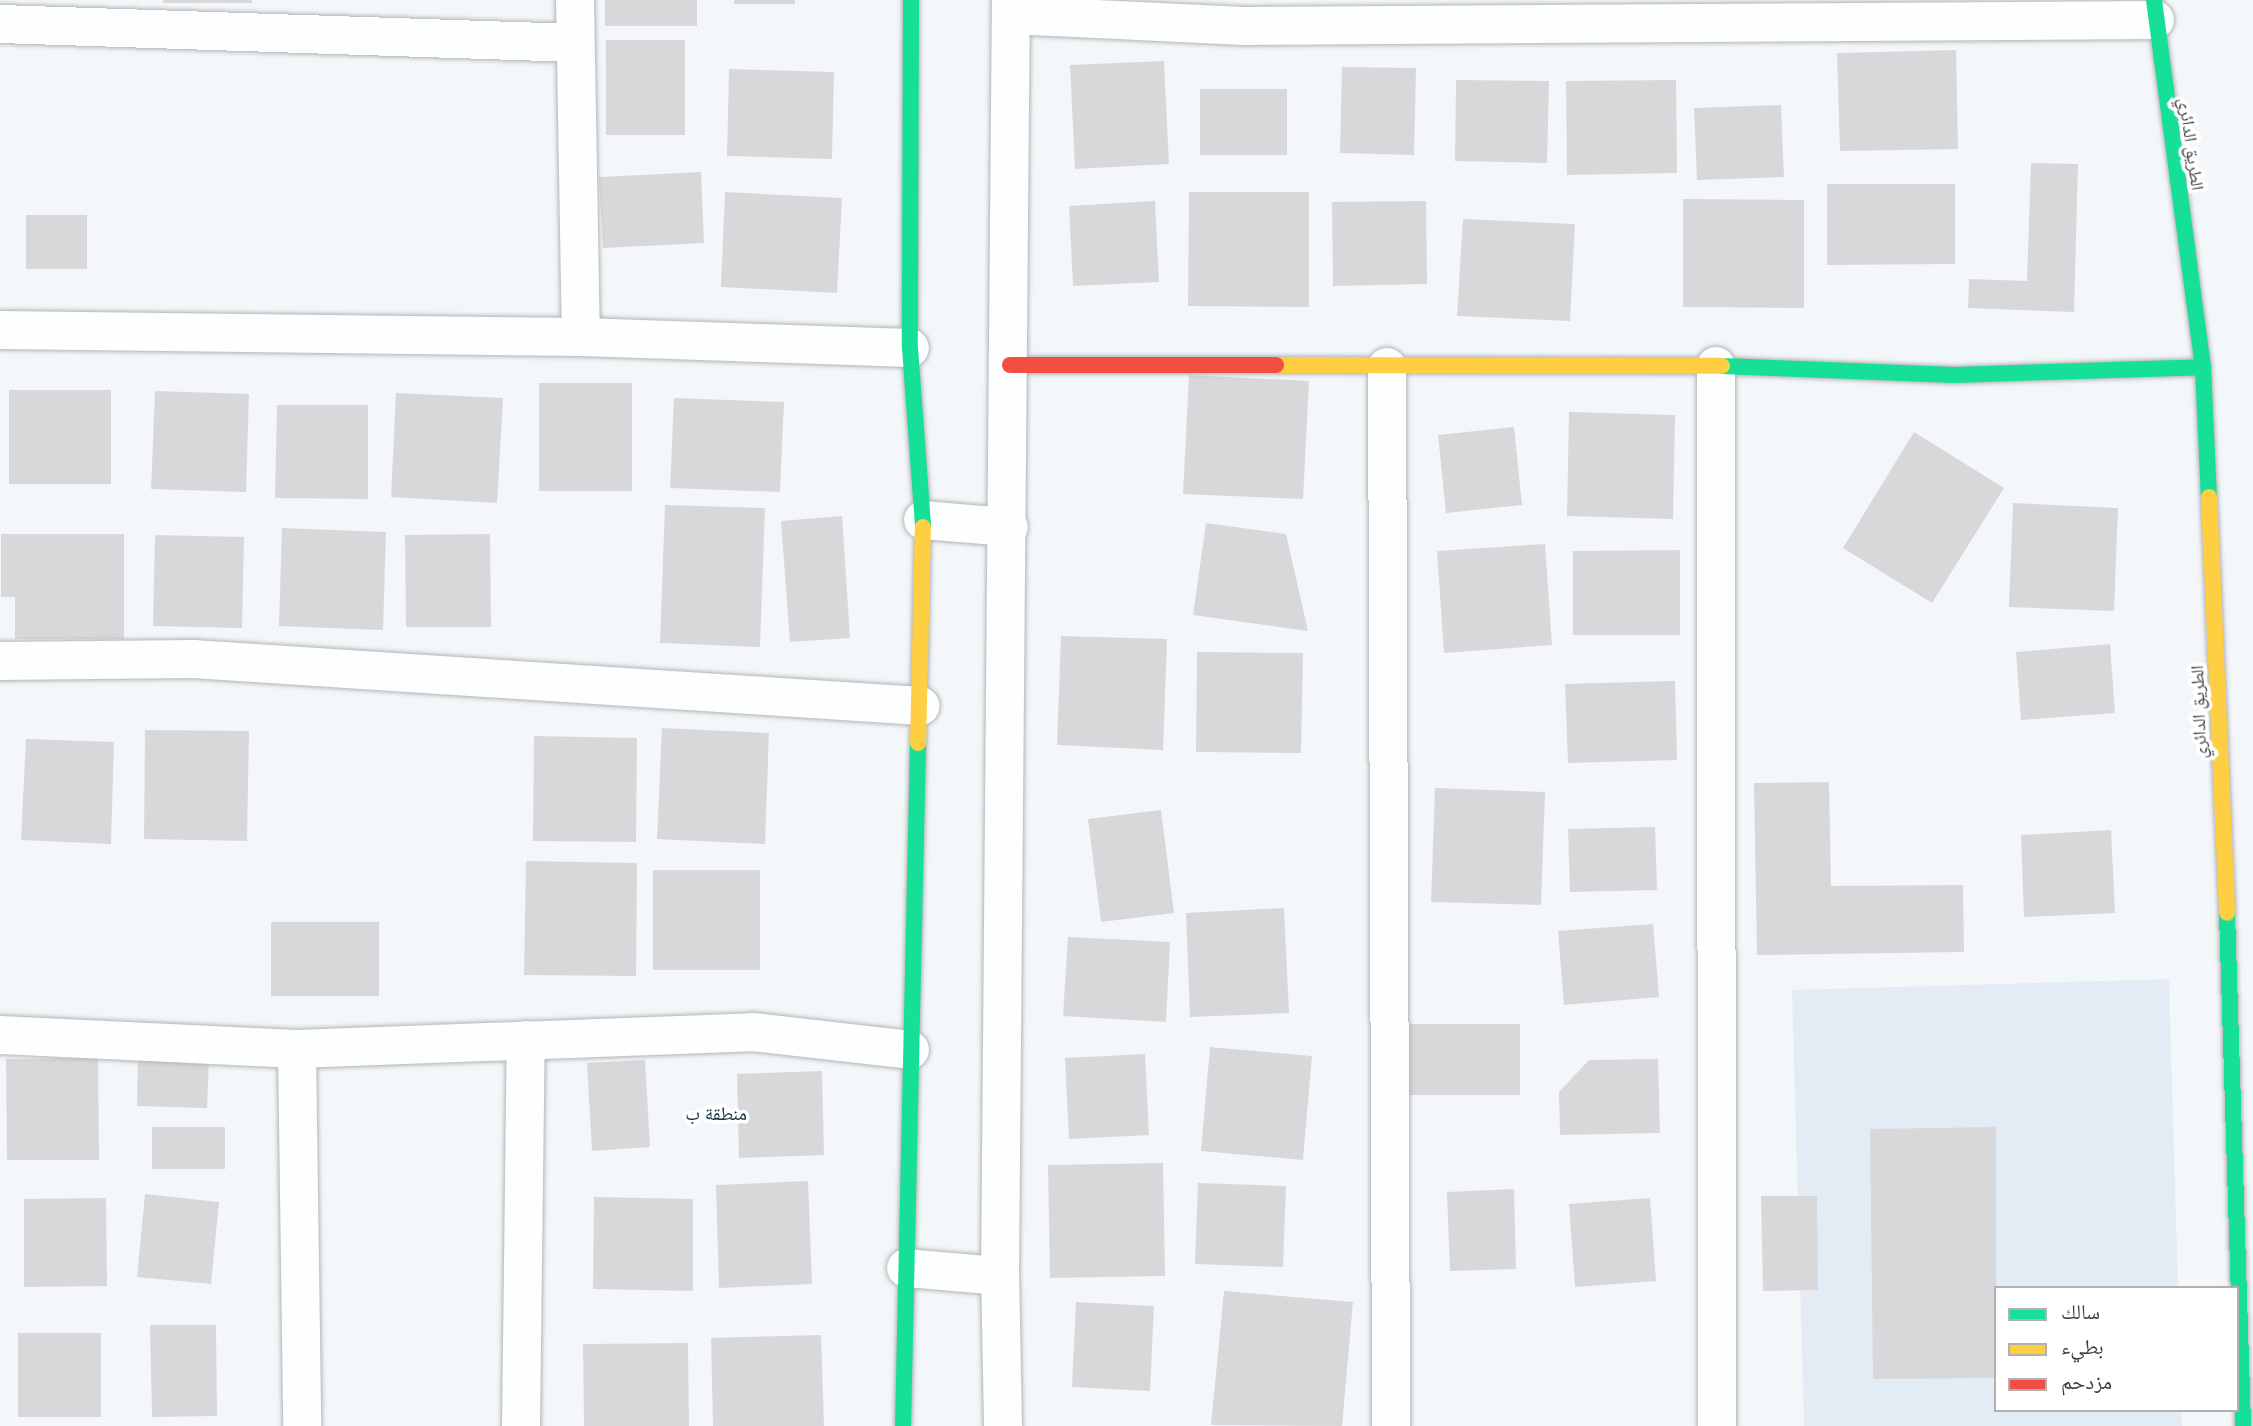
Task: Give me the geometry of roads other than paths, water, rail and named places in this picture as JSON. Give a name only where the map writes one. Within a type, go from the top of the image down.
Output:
[{"type":"main road","points":[[903,1426],[923,520],[910,348],[911,0]]},
{"type":"main road","name":"الطريق الدائري","points":[[2155,10],[2203,367],[2246,1223],[2244,1426]]},
{"type":"main road","points":[[1010,365],[1716,366],[1954,375],[2203,367]]},
{"type":"street","points":[[575,0],[581,337]]},
{"type":"street","points":[[1003,1426],[1000,1276],[1012,8],[1309,27],[2155,10]]},
{"type":"street","points":[[0,23],[575,43]]},
{"type":"street","points":[[0,330],[581,337],[910,348]]},
{"type":"street","points":[[1716,366],[1717,1426]]},
{"type":"street","points":[[1387,367],[1391,1426]]},
{"type":"street","points":[[923,520],[1009,527]]},
{"type":"street","points":[[0,661],[193,659],[920,706]]},
{"type":"street","points":[[0,1035],[297,1049],[753,1032],[910,1050]]},
{"type":"street","points":[[521,1426],[526,1040]]},
{"type":"street","points":[[297,1049],[302,1426]]},
{"type":"street","points":[[906,1268],[1000,1276]]},
{"type":"district","name":"منطقة ب","points":[[716,1114]]}]
